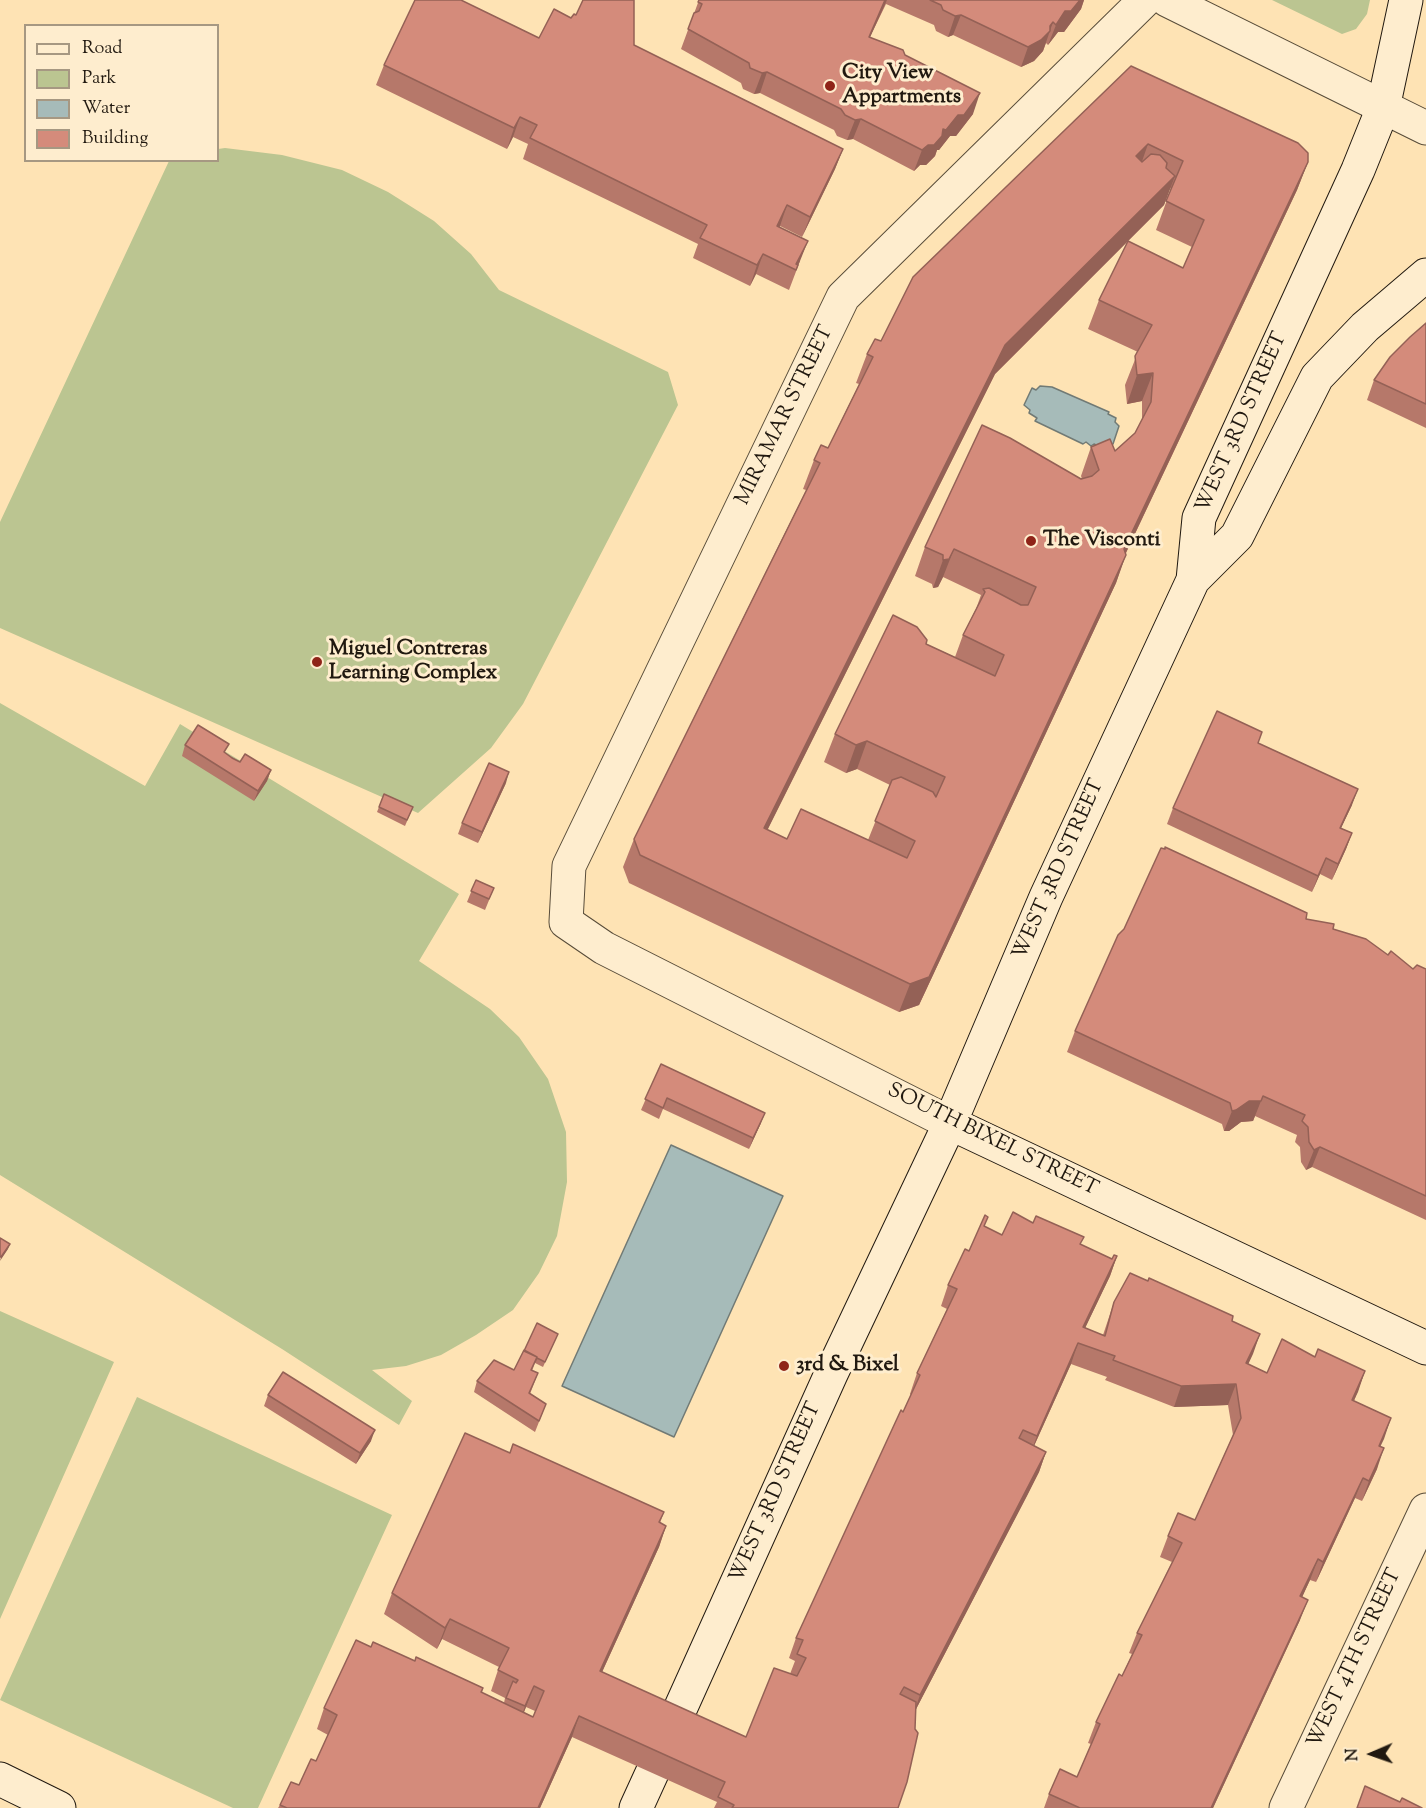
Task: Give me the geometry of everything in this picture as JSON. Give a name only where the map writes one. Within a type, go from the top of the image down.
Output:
[{"type":"street","name":"MIRAMAR STREET","points":[[566,922],[569,866],[843,297],[1145,0]]},
{"type":"street","points":[[1167,0],[1426,128]]},
{"type":"street","name":"WEST 3RD STREET","points":[[672,1727],[831,1374],[950,1123],[1046,897],[1193,579],[1199,518],[1355,177],[1383,108],[1406,0]]},
{"type":"street","points":[[1193,579],[1238,536],[1317,377],[1365,327],[1426,275]]},
{"type":"street","name":"SOUTH BIXEL STREET","points":[[566,922],[604,948],[950,1123],[1426,1348]]},
{"type":"street","name":"WEST 4TH STREET","points":[[1286,1808],[1426,1510]]},
{"type":"street","points":[[636,1808],[652,1773]]},
{"type":"street","points":[[0,1779],[59,1808]]},
{"type":"green space","points":[[1272,0],[1370,0],[1367,14],[1356,29],[1342,34]]},
{"type":"green space","points":[[219,149],[282,155],[342,170],[388,192],[434,221],[471,254],[499,290],[668,372],[678,405],[523,704],[491,748],[418,813],[0,628],[0,522],[169,162],[219,162]]},
{"type":"green space","points":[[0,703],[145,786],[180,724],[459,894],[419,961],[490,1009],[519,1037],[548,1079],[566,1132],[567,1182],[557,1236],[539,1273],[513,1310],[441,1355],[406,1366],[372,1370],[412,1401],[399,1425],[282,1349],[0,1175]]},
{"type":"green space","points":[[0,1311],[114,1362],[0,1619]]},
{"type":"green space","points":[[137,1397],[392,1515],[258,1808],[233,1808],[0,1700]]},
{"type":"water","points":[[1040,386],[1052,387],[1109,412],[1108,414],[1116,418],[1115,422],[1119,426],[1113,444],[1100,447],[1094,444],[1091,446],[1086,442],[1083,444],[1035,421],[1037,418],[1029,413],[1030,410],[1024,405],[1032,388],[1036,390]]},
{"type":"water","points":[[671,1145],[783,1196],[674,1437],[562,1386]]},
{"type":"building","points":[[415,0],[461,0],[539,38],[554,9],[571,18],[574,14],[576,15],[583,0],[634,0],[634,45],[843,149],[810,217],[787,205],[777,226],[808,241],[796,264],[798,265],[796,270],[763,254],[757,265],[700,238],[707,225],[530,138],[537,125],[520,117],[514,128],[384,65]]},
{"type":"building","points":[[699,0],[885,0],[869,37],[903,50],[905,55],[980,93],[964,115],[958,115],[946,130],[943,129],[942,136],[934,145],[928,145],[922,150],[861,119],[855,120],[845,115],[841,109],[767,72],[762,73],[750,68],[749,63],[688,29],[694,13],[699,11],[702,4],[698,2]]},
{"type":"building","points":[[930,0],[1080,0],[1071,11],[1065,11],[1056,25],[1053,22],[1050,31],[1041,40],[1028,47],[961,15],[955,16]]},
{"type":"building","name":"The Visconti","points":[[1131,66],[1298,143],[1308,153],[1308,162],[1124,549],[1126,555],[929,977],[910,984],[640,855],[634,839],[820,463],[814,460],[821,445],[828,448],[873,357],[867,354],[875,339],[881,341],[913,277]],"holes":[[[1148,144],[1183,161],[1166,201],[1204,220],[1183,268],[1128,241],[1099,300],[1152,325],[1135,356],[1137,375],[1153,373],[1151,402],[1135,433],[1115,451],[1110,439],[1091,447],[1099,470],[1092,476],[1081,479],[1010,438],[982,425],[925,547],[943,555],[943,560],[949,559],[954,549],[1036,587],[1028,605],[1021,605],[989,588],[983,589],[985,592],[963,635],[1004,655],[995,676],[926,644],[927,640],[917,627],[893,615],[835,734],[856,745],[867,741],[945,777],[936,797],[933,792],[901,777],[892,780],[875,821],[915,841],[907,858],[801,809],[787,839],[764,828],[1005,345],[1175,176],[1166,168],[1167,163],[1160,155],[1151,154],[1142,162],[1136,156]]]},
{"type":"building","points":[[1426,323],[1426,404],[1374,380],[1390,357]]},
{"type":"building","points":[[1217,711],[1262,732],[1258,743],[1358,789],[1340,828],[1352,833],[1338,864],[1326,858],[1318,876],[1173,808]]},
{"type":"building","points":[[198,725],[229,744],[224,752],[232,758],[240,762],[245,754],[271,770],[258,791],[185,745]]},
{"type":"building","points":[[489,763],[509,772],[482,832],[462,823]]},
{"type":"building","points":[[384,794],[413,807],[407,820],[379,807]]},
{"type":"building","points":[[1165,847],[1307,913],[1306,919],[1334,924],[1333,929],[1366,939],[1388,955],[1391,951],[1413,969],[1417,965],[1426,969],[1426,1196],[1320,1147],[1314,1150],[1309,1142],[1308,1127],[1302,1121],[1305,1115],[1263,1096],[1261,1101],[1249,1101],[1232,1111],[1230,1103],[1075,1031],[1118,935],[1124,929],[1161,848],[1165,849]]},
{"type":"building","points":[[476,880],[494,888],[489,899],[471,891]]},
{"type":"building","points":[[661,1064],[765,1113],[753,1138],[667,1098],[663,1108],[645,1099]]},
{"type":"building","points":[[1013,1212],[1033,1223],[1036,1216],[1084,1237],[1080,1244],[1112,1259],[1114,1255],[1117,1256],[1083,1327],[1105,1336],[1114,1302],[1130,1273],[1148,1281],[1149,1278],[1233,1316],[1232,1321],[1260,1334],[1246,1363],[1267,1373],[1282,1339],[1315,1357],[1318,1349],[1365,1371],[1352,1400],[1391,1418],[1379,1446],[1384,1448],[1369,1481],[1363,1478],[1323,1562],[1318,1559],[1300,1596],[1308,1600],[1211,1808],[1080,1808],[1049,1794],[1060,1769],[1077,1777],[1100,1724],[1096,1722],[1119,1674],[1122,1676],[1142,1635],[1137,1633],[1182,1543],[1168,1536],[1178,1513],[1195,1520],[1241,1418],[1236,1384],[1181,1386],[1113,1360],[1115,1356],[1078,1343],[1037,1436],[1023,1430],[1019,1438],[1046,1452],[920,1695],[904,1687],[900,1694],[916,1702],[915,1729],[918,1733],[907,1782],[898,1808],[732,1808],[734,1805],[718,1797],[725,1782],[579,1716],[538,1808],[287,1808],[280,1805],[291,1782],[299,1785],[311,1759],[316,1761],[337,1715],[324,1708],[356,1640],[371,1647],[373,1642],[415,1661],[416,1657],[483,1688],[481,1692],[533,1717],[544,1691],[534,1686],[525,1706],[506,1698],[513,1681],[516,1683],[518,1680],[498,1670],[509,1648],[450,1619],[445,1628],[392,1593],[465,1433],[510,1453],[513,1444],[664,1512],[659,1522],[666,1526],[600,1671],[746,1737],[774,1668],[797,1676],[806,1658],[797,1654],[803,1640],[796,1638],[901,1410],[903,1412],[920,1375],[917,1373],[957,1289],[948,1285],[965,1249],[969,1251],[985,1215],[988,1217],[984,1226],[1002,1235]]},
{"type":"building","points":[[0,1238],[10,1244],[1,1257],[0,1257]]},
{"type":"building","points":[[537,1323],[558,1334],[545,1362],[537,1358],[535,1362],[537,1357],[524,1351]]},
{"type":"building","points":[[524,1350],[537,1357],[531,1370],[538,1373],[529,1393],[546,1404],[539,1421],[477,1381],[494,1360],[514,1370]]},
{"type":"building","points":[[283,1372],[375,1430],[360,1453],[268,1395]]},
{"type":"building","points":[[1365,1786],[1400,1802],[1402,1798],[1422,1808],[1357,1808]]},
{"type":"place","name":"City View Appartments","points":[[830,86]]},
{"type":"place","name":"The Visconti","points":[[1031,541]]},
{"type":"place","name":"Miguel Contreras Learning Complex","points":[[317,662]]},
{"type":"place","name":"3rd & Bixel","points":[[784,1366]]}]
